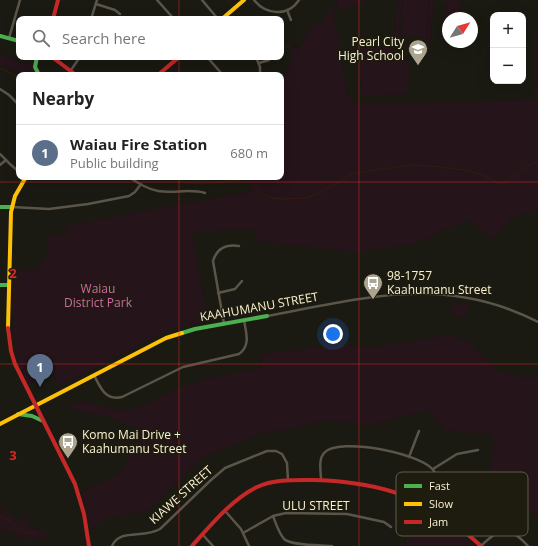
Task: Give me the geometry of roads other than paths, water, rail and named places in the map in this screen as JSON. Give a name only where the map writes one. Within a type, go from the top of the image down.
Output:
[{"type":"street","points":[[9,38],[20,0]]},
{"type":"street","points":[[54,16],[58,0]]},
{"type":"street","points":[[92,16],[97,0]]},
{"type":"street","points":[[157,0],[169,16]]},
{"type":"street","points":[[202,0],[215,16]]},
{"type":"street","points":[[225,16],[244,0]]},
{"type":"street","points":[[254,0],[267,11],[279,12],[287,10],[300,0]]},
{"type":"street","points":[[96,4],[116,10],[120,14]]},
{"type":"street","points":[[287,10],[291,20]]},
{"type":"street","points":[[0,36],[16,40]]},
{"type":"street","points":[[36,60],[35,67],[38,72]]},
{"type":"street","points":[[56,60],[71,70],[78,60]]},
{"type":"street","points":[[162,72],[176,60]]},
{"type":"street","points":[[210,60],[220,72]]},
{"type":"street","points":[[257,60],[260,72]]},
{"type":"street","points":[[259,64],[269,60]]},
{"type":"street","points":[[0,89],[10,95],[16,102]]},
{"type":"street","points":[[0,154],[16,169]]},
{"type":"street","points":[[0,165],[6,160]]},
{"type":"street","points":[[24,180],[15,196],[10,216],[8,324],[11,351],[20,376],[69,471],[76,488],[84,514],[89,546]]},
{"type":"street","points":[[134,180],[152,190],[159,192],[199,191],[205,193]]},
{"type":"street","points":[[0,207],[49,209],[75,206],[129,196],[135,192],[141,184]]},
{"type":"street","points":[[224,324],[213,264],[218,251],[224,247],[233,245],[239,246]]},
{"type":"street","points":[[218,293],[235,289],[242,281]]},
{"type":"street","points":[[0,285],[9,285]]},
{"type":"street","name":"KAAHUMANU STREET","points":[[0,424],[166,338],[186,331],[244,320],[377,296],[399,293],[426,293],[460,296],[493,304],[515,311],[538,322]]},
{"type":"street","points":[[93,375],[106,395],[112,398],[122,397],[183,367],[238,354],[244,349],[247,342],[244,320]]},
{"type":"street","points":[[18,414],[32,416],[43,421]]},
{"type":"street","points":[[409,457],[419,430]]},
{"type":"street","points":[[321,480],[320,462],[322,456],[326,450],[333,446],[371,447],[389,451],[427,464],[434,472]]},
{"type":"street","name":"KIAWE STREET","points":[[112,546],[115,540],[123,536],[146,535],[157,531],[221,471],[229,466],[267,450],[276,450],[284,456],[287,463],[288,480]]},
{"type":"street","points":[[433,469],[457,454],[478,450]]},
{"type":"street","points":[[192,546],[243,496],[256,488],[272,482],[288,480],[343,480],[374,485],[396,492]]},
{"type":"street","points":[[226,512],[238,524],[249,546]]},
{"type":"street","name":"ULU STREET","points":[[243,533],[274,516],[286,513],[340,514],[384,522],[391,527]]},
{"type":"street","points":[[274,516],[282,537],[291,545],[332,546]]},
{"type":"street","points":[[203,535],[213,546]]},
{"type":"street","points":[[470,536],[481,546],[492,536]]},
{"type":"street","points":[[518,536],[528,546]]},
{"type":"waterway","points":[[227,0],[232,6]]},
{"type":"waterway","points":[[237,11],[241,16]]},
{"type":"waterway","points":[[284,45],[291,48]]},
{"type":"waterway","points":[[0,68],[16,76]]},
{"type":"waterway","points":[[249,180],[263,195],[273,198],[286,199],[306,198],[320,193],[352,174],[375,170],[411,165],[431,166],[465,170],[483,175],[498,183],[505,183],[528,166],[538,161]]},
{"type":"waterway","points":[[174,180],[196,184],[240,180]]},
{"type":"waterway","points":[[0,516],[9,520],[20,530],[28,533],[34,533]]},
{"type":"place","name":"Pearl City High School","points":[[418,66]]},
{"type":"place","name":"98-1757 Kaahumanu Street","points":[[373,300]]},
{"type":"place","name":"Waiau Fire Station","points":[[40,387]]},
{"type":"place","name":"Komo Mai Drive + Kaahumanu Street","points":[[68,459]]},
{"type":"park label","name":"Waiau District Park","points":[[98,296]]}]
